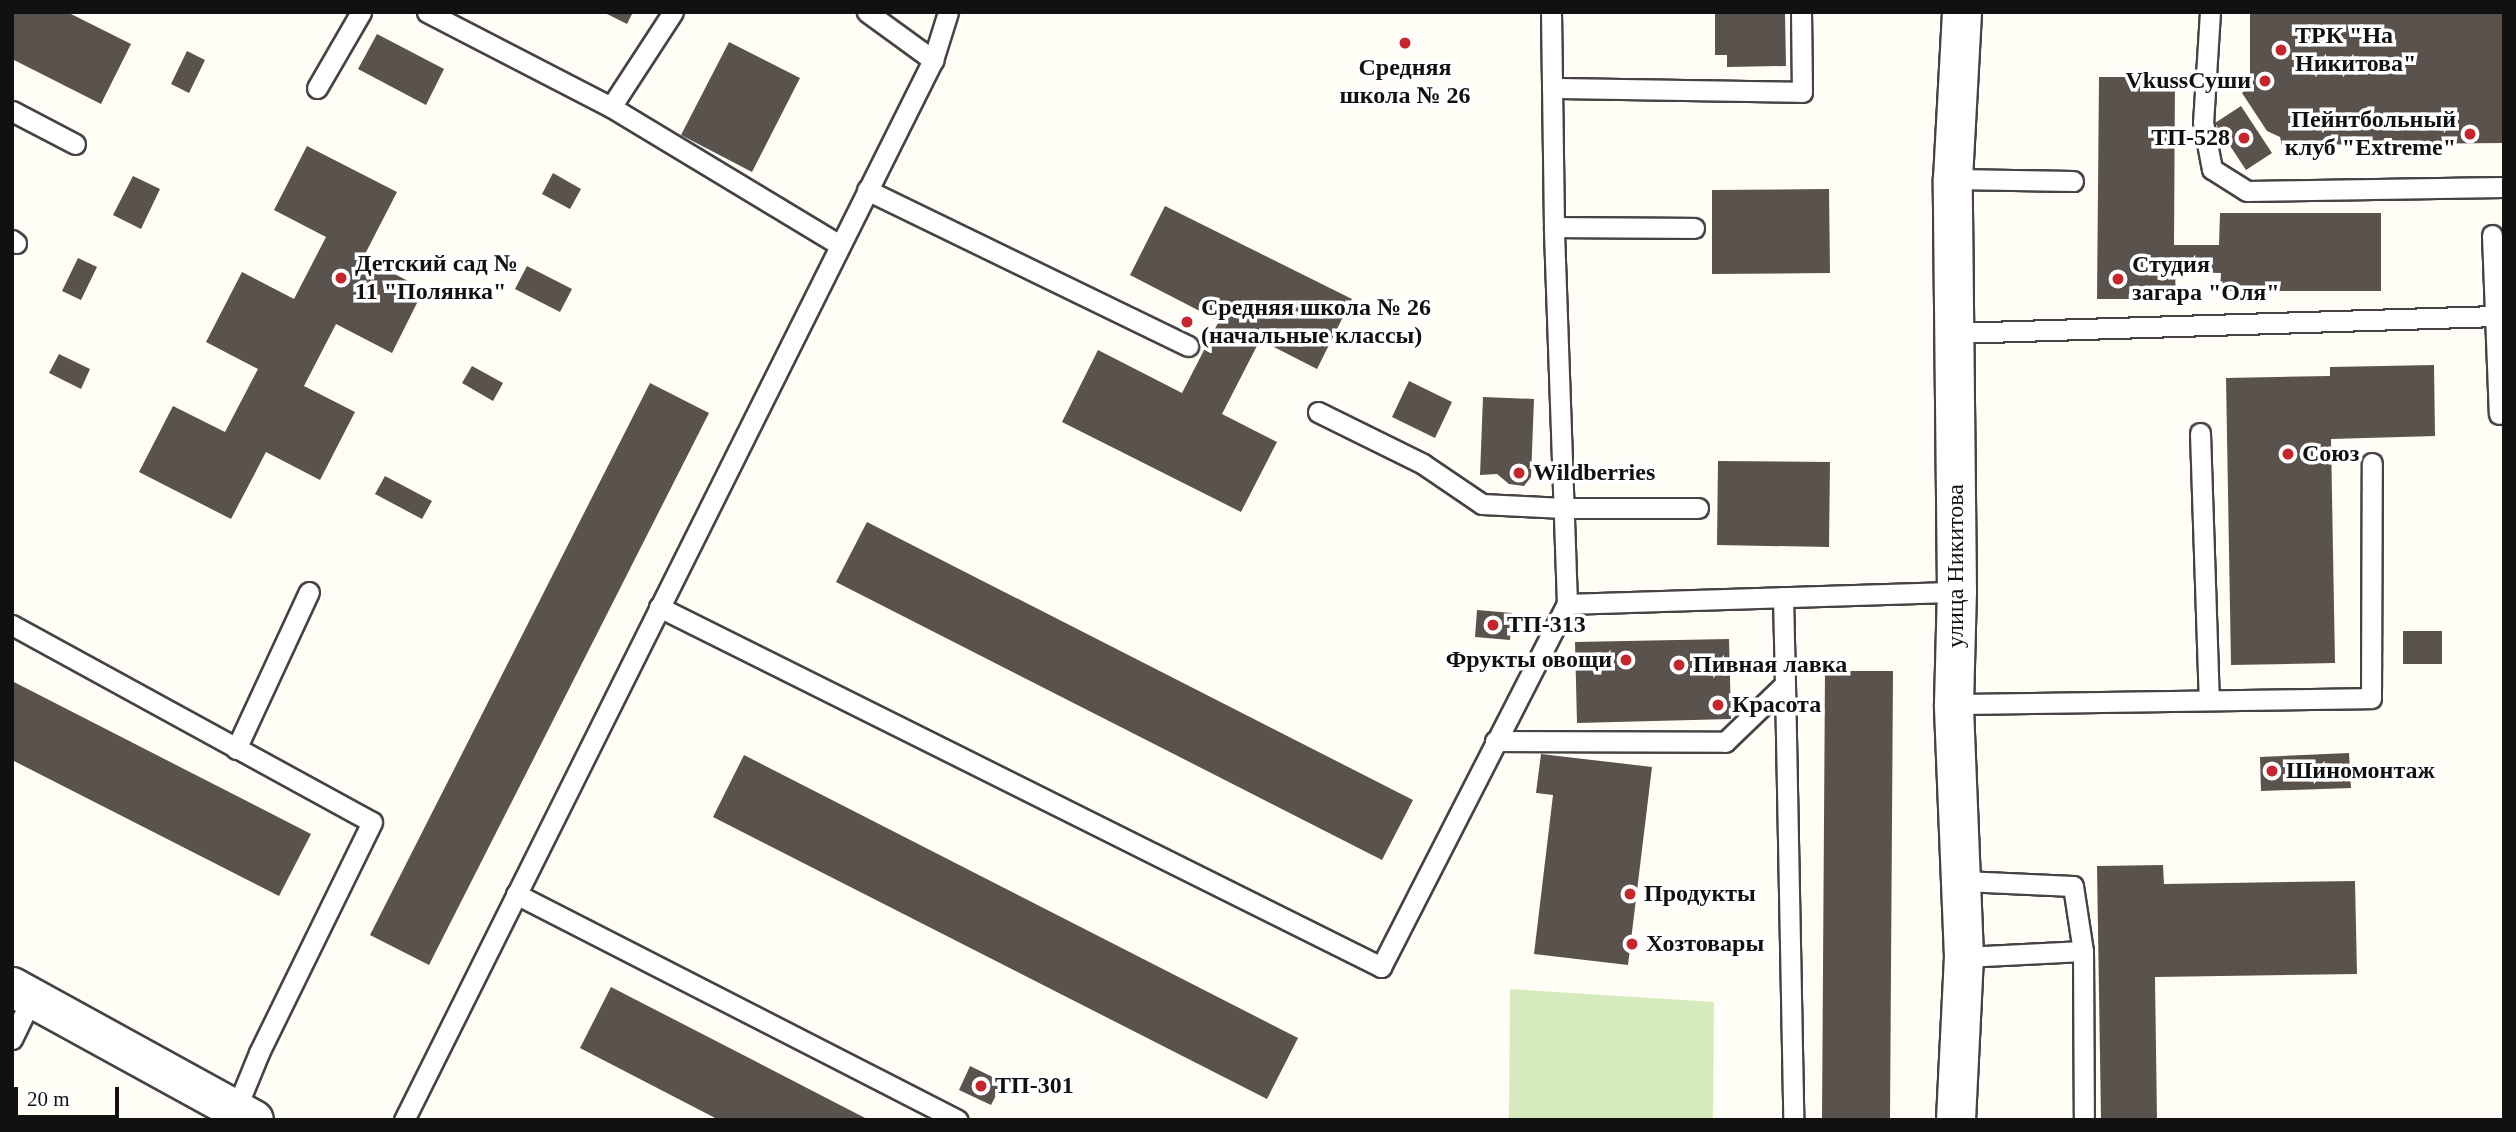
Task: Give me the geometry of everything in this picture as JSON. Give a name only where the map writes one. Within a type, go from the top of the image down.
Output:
[{"type":"street","name":"улица Никитова","points":[[1956,1120],[1964,957],[1954,704],[1957,592],[1953,179],[1962,12]]},
{"type":"street","points":[[22,993],[245,1115]]},
{"type":"lane","points":[[317,88],[361,12]]},
{"type":"lane","points":[[427,12],[611,107],[840,244]]},
{"type":"lane","points":[[611,107],[674,12]]},
{"type":"lane","points":[[867,12],[933,60]]},
{"type":"lane","points":[[404,1120],[933,60],[948,12]]},
{"type":"lane","points":[[659,607],[1381,967],[1567,604],[1554,227],[1551,12]]},
{"type":"lane","points":[[1552,88],[1802,92],[1801,12]]},
{"type":"lane","points":[[2210,12],[2203,122],[2211,169],[2247,191],[2504,187]]},
{"type":"lane","points":[[12,111],[75,144]]},
{"type":"lane","points":[[1953,179],[2073,181]]},
{"type":"lane","points":[[867,190],[1188,346]]},
{"type":"lane","points":[[1554,227],[1694,228]]},
{"type":"lane","points":[[2492,234],[2500,414]]},
{"type":"lane","points":[[1955,333],[2495,316]]},
{"type":"lane","points":[[1318,412],[1423,464],[1482,504],[1564,508],[1698,508]]},
{"type":"lane","points":[[2200,433],[2209,698]]},
{"type":"lane","points":[[1954,704],[2209,698],[2371,698],[2372,463]]},
{"type":"lane","points":[[236,749],[309,592]]},
{"type":"lane","points":[[1567,604],[1957,592]]},
{"type":"lane","points":[[1783,597],[1793,1120]]},
{"type":"lane","points":[[12,625],[372,822],[259,1053],[245,1115]]},
{"type":"lane","points":[[1495,741],[1725,742],[1785,684]]},
{"type":"lane","points":[[1963,881],[2073,886],[2083,951],[2084,1120]]},
{"type":"lane","points":[[516,894],[958,1120]]},
{"type":"lane","points":[[1964,957],[2083,951]]},
{"type":"lane","points":[[12,1039],[22,993]]},
{"type":"green space","points":[[1510,989],[1714,1002],[1713,1120],[1509,1120]]},
{"type":"building","points":[[12,12],[67,12],[131,44],[101,104],[12,59]]},
{"type":"building","points":[[603,12],[633,12],[627,24]]},
{"type":"building","points":[[1715,12],[1785,12],[1786,66],[1727,67],[1727,55],[1715,55]]},
{"type":"building","points":[[2250,12],[2504,12],[2504,143],[2282,145],[2280,137],[2267,131],[2242,93],[2250,87]]},
{"type":"building","points":[[377,34],[444,69],[426,105],[358,69]]},
{"type":"building","points":[[729,42],[800,78],[752,172],[681,135]]},
{"type":"building","points":[[187,51],[205,60],[189,93],[171,84]]},
{"type":"building","points":[[2099,77],[2175,77],[2174,245],[2219,245],[2220,213],[2381,213],[2381,291],[2220,291],[2221,273],[2175,272],[2176,299],[2097,299]]},
{"type":"building","name":"ТП-528","points":[[2241,106],[2272,153],[2246,170],[2215,123]]},
{"type":"building","points":[[307,146],[397,192],[363,258],[424,289],[392,353],[336,324],[304,386],[355,412],[320,480],[266,452],[231,519],[139,472],[173,406],[225,432],[258,369],[206,342],[242,272],[294,299],[326,237],[274,210]]},
{"type":"building","points":[[553,173],[581,189],[570,209],[542,194]]},
{"type":"building","points":[[133,176],[160,189],[141,229],[113,215]]},
{"type":"building","points":[[1829,189],[1830,273],[1712,274],[1712,190]]},
{"type":"building","points":[[1165,206],[1352,299],[1317,369],[1260,340],[1222,414],[1277,442],[1241,512],[1062,422],[1098,350],[1182,393],[1219,321],[1130,275]]},
{"type":"building","points":[[78,258],[97,267],[81,300],[62,291]]},
{"type":"building","points":[[527,266],[572,289],[560,312],[515,289]]},
{"type":"building","points":[[59,354],[90,369],[81,389],[49,373]]},
{"type":"building","points":[[2434,365],[2435,436],[2331,439],[2335,663],[2231,665],[2226,378],[2330,376],[2330,367]]},
{"type":"building","points":[[472,366],[503,383],[493,401],[462,383]]},
{"type":"building","points":[[1409,381],[1452,402],[1435,438],[1392,417]]},
{"type":"building","points":[[650,383],[709,413],[429,965],[370,935]]},
{"type":"building","points":[[1483,397],[1534,399],[1531,477],[1524,486],[1509,484],[1497,474],[1480,475]]},
{"type":"building","points":[[1718,461],[1830,462],[1829,547],[1717,545]]},
{"type":"building","points":[[385,476],[432,501],[422,519],[375,494]]},
{"type":"building","points":[[867,522],[1413,800],[1382,860],[836,582]]},
{"type":"building","name":"ТП-313","points":[[1477,610],[1512,613],[1510,640],[1475,637]]},
{"type":"building","points":[[2403,631],[2442,631],[2442,664],[2403,664]]},
{"type":"building","points":[[1729,639],[1731,719],[1577,723],[1575,642]]},
{"type":"building","points":[[1825,671],[1893,671],[1890,1120],[1822,1120]]},
{"type":"building","points":[[12,681],[311,834],[279,896],[12,760]]},
{"type":"building","points":[[2349,753],[2351,788],[2261,791],[2260,757]]},
{"type":"building","points":[[1541,754],[1652,767],[1628,965],[1534,954],[1553,795],[1536,793]]},
{"type":"building","points":[[744,755],[1298,1038],[1267,1099],[713,817]]},
{"type":"building","points":[[2163,865],[2164,884],[2355,881],[2357,974],[2155,977],[2157,1120],[2101,1120],[2097,866]]},
{"type":"building","points":[[611,987],[869,1120],[719,1120],[580,1048]]},
{"type":"building","name":"ТП-301","points":[[970,1066],[1003,1082],[991,1105],[959,1090]]},
{"type":"place","name":"Средняя школа № 26","points":[[1405,43]]},
{"type":"place","name":"ТРК \"На Никитова\"","points":[[2281,50]]},
{"type":"place","name":"VkussСуши","points":[[2265,81]]},
{"type":"place","name":"Пейнтбольный клуб \"Extreme\"","points":[[2470,134]]},
{"type":"place","name":"ТП-528","points":[[2244,138]]},
{"type":"place","name":"Детский сад № 11 \"Полянка\"","points":[[341,278]]},
{"type":"place","name":"Студия загара \"Оля\"","points":[[2118,279]]},
{"type":"place","name":"Средняя школа № 26 (начальные классы)","points":[[1187,322]]},
{"type":"place","name":"Союз","points":[[2288,454]]},
{"type":"place","name":"Wildberries","points":[[1519,473]]},
{"type":"place","name":"ТП-313","points":[[1493,625]]},
{"type":"place","name":"Фрукты овощи","points":[[1626,660]]},
{"type":"place","name":"Пивная лавка","points":[[1679,665]]},
{"type":"place","name":"Красота","points":[[1718,705]]},
{"type":"place","name":"Шиномонтаж","points":[[2272,771]]},
{"type":"place","name":"Продукты","points":[[1630,894]]},
{"type":"place","name":"Хозтовары","points":[[1632,944]]},
{"type":"place","name":"ТП-301","points":[[981,1086]]}]
